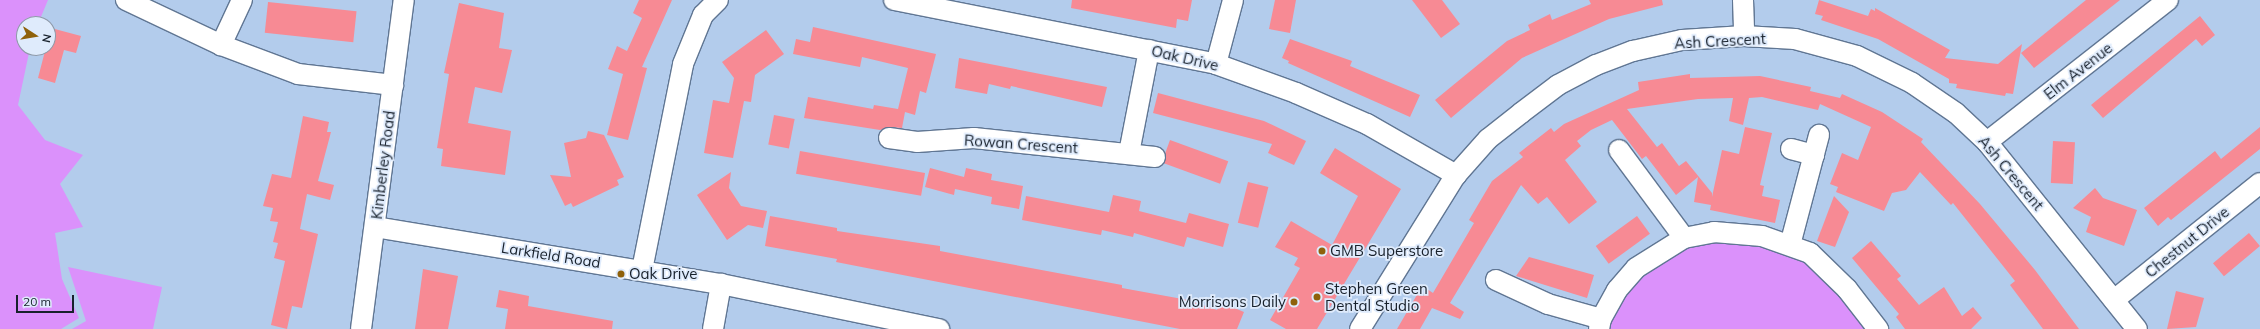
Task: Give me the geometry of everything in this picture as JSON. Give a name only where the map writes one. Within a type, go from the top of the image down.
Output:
[{"type":"street","points":[[126,0],[221,45],[298,74],[393,85]]},
{"type":"street","points":[[221,45],[242,0]]},
{"type":"street","name":"Kimberley Road","points":[[361,329],[404,0]]},
{"type":"street","points":[[642,270],[683,64],[703,15],[718,0]]},
{"type":"street","name":"Oak Drive","points":[[894,0],[914,2],[1216,64],[1296,93],[1367,124],[1456,175]]},
{"type":"street","points":[[1216,64],[1233,0]]},
{"type":"street","points":[[1743,0],[1744,36]]},
{"type":"street","name":"Elm Avenue","points":[[1988,142],[2168,0]]},
{"type":"street","name":"Ash Crescent","points":[[1360,329],[1456,175],[1488,139],[1521,113],[1558,85],[1596,64],[1633,51],[1682,40],[1744,36],[1795,39],[1857,56],[1912,83],[1956,113],[1988,142],[2137,329]]},
{"type":"street","points":[[1129,153],[1149,50]]},
{"type":"street","points":[[1790,245],[1819,135]]},
{"type":"street","name":"Rowan Crescent","points":[[889,138],[917,142],[974,138],[1129,153],[1155,157]]},
{"type":"street","points":[[1791,149],[1814,155]]},
{"type":"street","points":[[1619,150],[1684,238]]},
{"type":"street","name":"Chestnut Drive","points":[[2114,300],[2260,183]]},
{"type":"street","name":"Larkfield Road","points":[[375,227],[721,284],[939,329]]},
{"type":"street","points":[[1496,280],[1548,304],[1600,324],[1617,290],[1636,268],[1684,238],[1728,233],[1762,236],[1810,253],[1829,268],[1878,329]]},
{"type":"street","points":[[713,329],[721,284]]},
{"type":"shaded area","points":[[0,0],[48,0],[41,16],[16,16],[16,56],[28,56],[18,105],[45,140],[83,155],[60,184],[83,227],[55,233],[62,279],[79,318],[61,329],[0,329]]},
{"type":"shaded area","points":[[1746,239],[1800,258],[1820,271],[1868,329],[1608,329],[1629,287],[1685,246]]},
{"type":"shaded area","points":[[68,267],[162,287],[153,329],[72,329],[86,321]]},
{"type":"building","points":[[639,0],[672,0],[642,67],[647,68],[628,140],[607,135],[623,74],[608,69],[617,46],[627,51],[642,18],[633,13]]},
{"type":"building","points":[[1072,0],[1192,0],[1188,21],[1177,19],[1176,28],[1071,8]]},
{"type":"building","points":[[1275,0],[1296,0],[1290,33],[1269,29]]},
{"type":"building","points":[[1412,0],[1442,0],[1460,24],[1441,38]]},
{"type":"building","points":[[1589,0],[1662,0],[1663,5],[1609,19],[1522,58],[1451,118],[1435,100],[1507,41],[1530,30],[1528,25],[1550,14],[1552,20],[1591,4]]},
{"type":"building","points":[[1819,0],[1868,16],[1871,9],[1875,11],[1875,8],[1950,50],[1945,58],[1998,64],[2022,44],[2013,94],[2006,93],[2005,96],[1956,88],[1957,84],[1949,83],[1949,79],[1878,39],[1821,20],[1823,16],[1815,14]]},
{"type":"building","points":[[2086,0],[2120,0],[2034,68],[2021,53]]},
{"type":"building","points":[[268,2],[357,11],[353,42],[265,33]]},
{"type":"building","points":[[459,3],[504,13],[499,48],[512,50],[502,93],[475,87],[468,123],[511,131],[505,175],[441,166],[443,149],[437,148],[449,74],[444,73]]},
{"type":"building","points":[[2200,16],[2215,35],[2202,46],[2196,39],[2103,118],[2091,105]]},
{"type":"building","points":[[813,27],[936,54],[926,93],[920,91],[915,115],[905,112],[902,128],[890,127],[880,130],[804,118],[808,97],[873,109],[874,105],[898,109],[908,68],[862,57],[860,67],[793,54],[796,39],[810,42]]},
{"type":"building","points":[[56,29],[81,36],[76,53],[64,50],[55,83],[38,78],[44,56],[56,56]]},
{"type":"building","points":[[766,30],[784,54],[755,75],[751,102],[744,101],[733,158],[704,153],[713,100],[729,103],[734,78],[722,62]]},
{"type":"building","points":[[1290,39],[1352,61],[1350,66],[1420,95],[1410,117],[1288,63],[1289,61],[1282,58]]},
{"type":"building","points":[[959,58],[1107,87],[1102,107],[1011,86],[1010,89],[989,84],[987,94],[955,88]]},
{"type":"building","points":[[1690,74],[1690,78],[1760,76],[1811,87],[1810,91],[1840,98],[1842,94],[1882,112],[1923,139],[1921,142],[1980,204],[2035,270],[2079,329],[2043,329],[2010,285],[2015,281],[1953,203],[1951,205],[1920,172],[1906,190],[1892,193],[1884,211],[1836,192],[1838,187],[1830,184],[1842,153],[1858,160],[1871,127],[1820,104],[1818,110],[1762,97],[1749,98],[1743,125],[1729,121],[1733,98],[1698,99],[1627,109],[1657,147],[1662,143],[1679,166],[1686,161],[1712,193],[1712,197],[1722,150],[1739,154],[1745,127],[1772,133],[1760,185],[1764,186],[1762,196],[1780,200],[1775,223],[1710,210],[1711,205],[1694,202],[1698,177],[1676,195],[1646,156],[1642,159],[1612,120],[1591,130],[1577,141],[1581,146],[1565,160],[1597,202],[1569,224],[1547,197],[1538,204],[1521,185],[1450,303],[1464,312],[1460,319],[1432,308],[1420,329],[1397,329],[1418,293],[1423,296],[1427,289],[1433,293],[1474,223],[1469,220],[1492,181],[1523,157],[1519,153],[1551,128],[1554,132],[1564,124],[1639,90],[1638,82]]},
{"type":"building","points":[[1158,93],[1264,121],[1306,141],[1294,165],[1268,153],[1272,144],[1153,113]]},
{"type":"building","points":[[774,115],[795,119],[789,148],[768,144]]},
{"type":"building","points":[[303,116],[329,122],[327,132],[331,132],[318,181],[334,185],[330,200],[307,194],[300,229],[318,234],[302,308],[292,306],[287,329],[271,325],[285,261],[274,258],[278,243],[273,242],[278,222],[270,221],[273,208],[263,206],[272,174],[291,178]]},
{"type":"building","points":[[2260,127],[2260,149],[2171,220],[2168,217],[2158,226],[2144,208],[2215,151],[2221,159]]},
{"type":"building","points":[[588,131],[604,135],[624,177],[617,180],[619,185],[573,207],[571,203],[565,206],[550,175],[571,177],[564,143],[586,138]]},
{"type":"building","points":[[1170,140],[1228,161],[1220,184],[1162,163]]},
{"type":"building","points":[[2053,141],[2075,142],[2073,184],[2051,183]]},
{"type":"building","points":[[1335,148],[1401,189],[1317,329],[1286,329],[1270,320],[1300,268],[1294,265],[1298,258],[1275,247],[1291,221],[1332,245],[1358,196],[1320,173]]},
{"type":"building","points":[[800,151],[925,173],[921,196],[796,174]]},
{"type":"building","points":[[930,168],[964,177],[966,168],[992,174],[991,180],[1023,186],[1019,209],[991,204],[992,197],[955,189],[954,195],[925,187]]},
{"type":"building","points":[[731,172],[729,188],[741,206],[767,211],[763,228],[748,225],[727,240],[697,195]]},
{"type":"building","points":[[1248,182],[1268,187],[1258,228],[1238,223]]},
{"type":"building","points":[[2095,188],[2103,198],[2137,210],[2124,246],[2086,232],[2091,217],[2073,208]]},
{"type":"building","points":[[1113,195],[1141,201],[1139,211],[1186,223],[1189,213],[1229,224],[1223,247],[1187,237],[1184,247],[1134,233],[1133,237],[1102,230],[1101,235],[1022,220],[1026,196],[1109,212]]},
{"type":"building","points":[[1834,196],[1849,212],[1835,247],[1817,241]]},
{"type":"building","points":[[770,216],[837,228],[837,231],[940,246],[940,251],[1122,285],[1122,288],[1188,300],[1217,310],[1220,302],[1244,312],[1237,329],[1180,329],[836,262],[837,259],[765,246]]},
{"type":"building","points":[[1637,216],[1650,234],[1609,264],[1596,246]]},
{"type":"building","points":[[2249,233],[2260,246],[2224,276],[2213,263]]},
{"type":"building","points":[[1871,241],[1901,276],[1897,279],[1919,305],[1944,287],[1962,316],[1973,307],[1982,318],[1971,329],[1905,329],[1896,317],[1899,314],[1852,258]]},
{"type":"building","points":[[1529,257],[1594,275],[1587,298],[1516,276]]},
{"type":"building","points":[[423,269],[458,276],[448,329],[415,329]]},
{"type":"building","points":[[499,290],[529,296],[528,306],[613,321],[612,329],[505,329],[508,309],[496,307]]},
{"type":"building","points":[[2176,291],[2204,298],[2196,327],[2167,329]]},
{"type":"place","name":"GMB Superstore","points":[[1322,251]]},
{"type":"place","name":"Oak Drive","points":[[621,274]]},
{"type":"place","name":"Stephen Green Dental Studio","points":[[1317,297]]},
{"type":"place","name":"Morrisons Daily","points":[[1294,302]]}]
